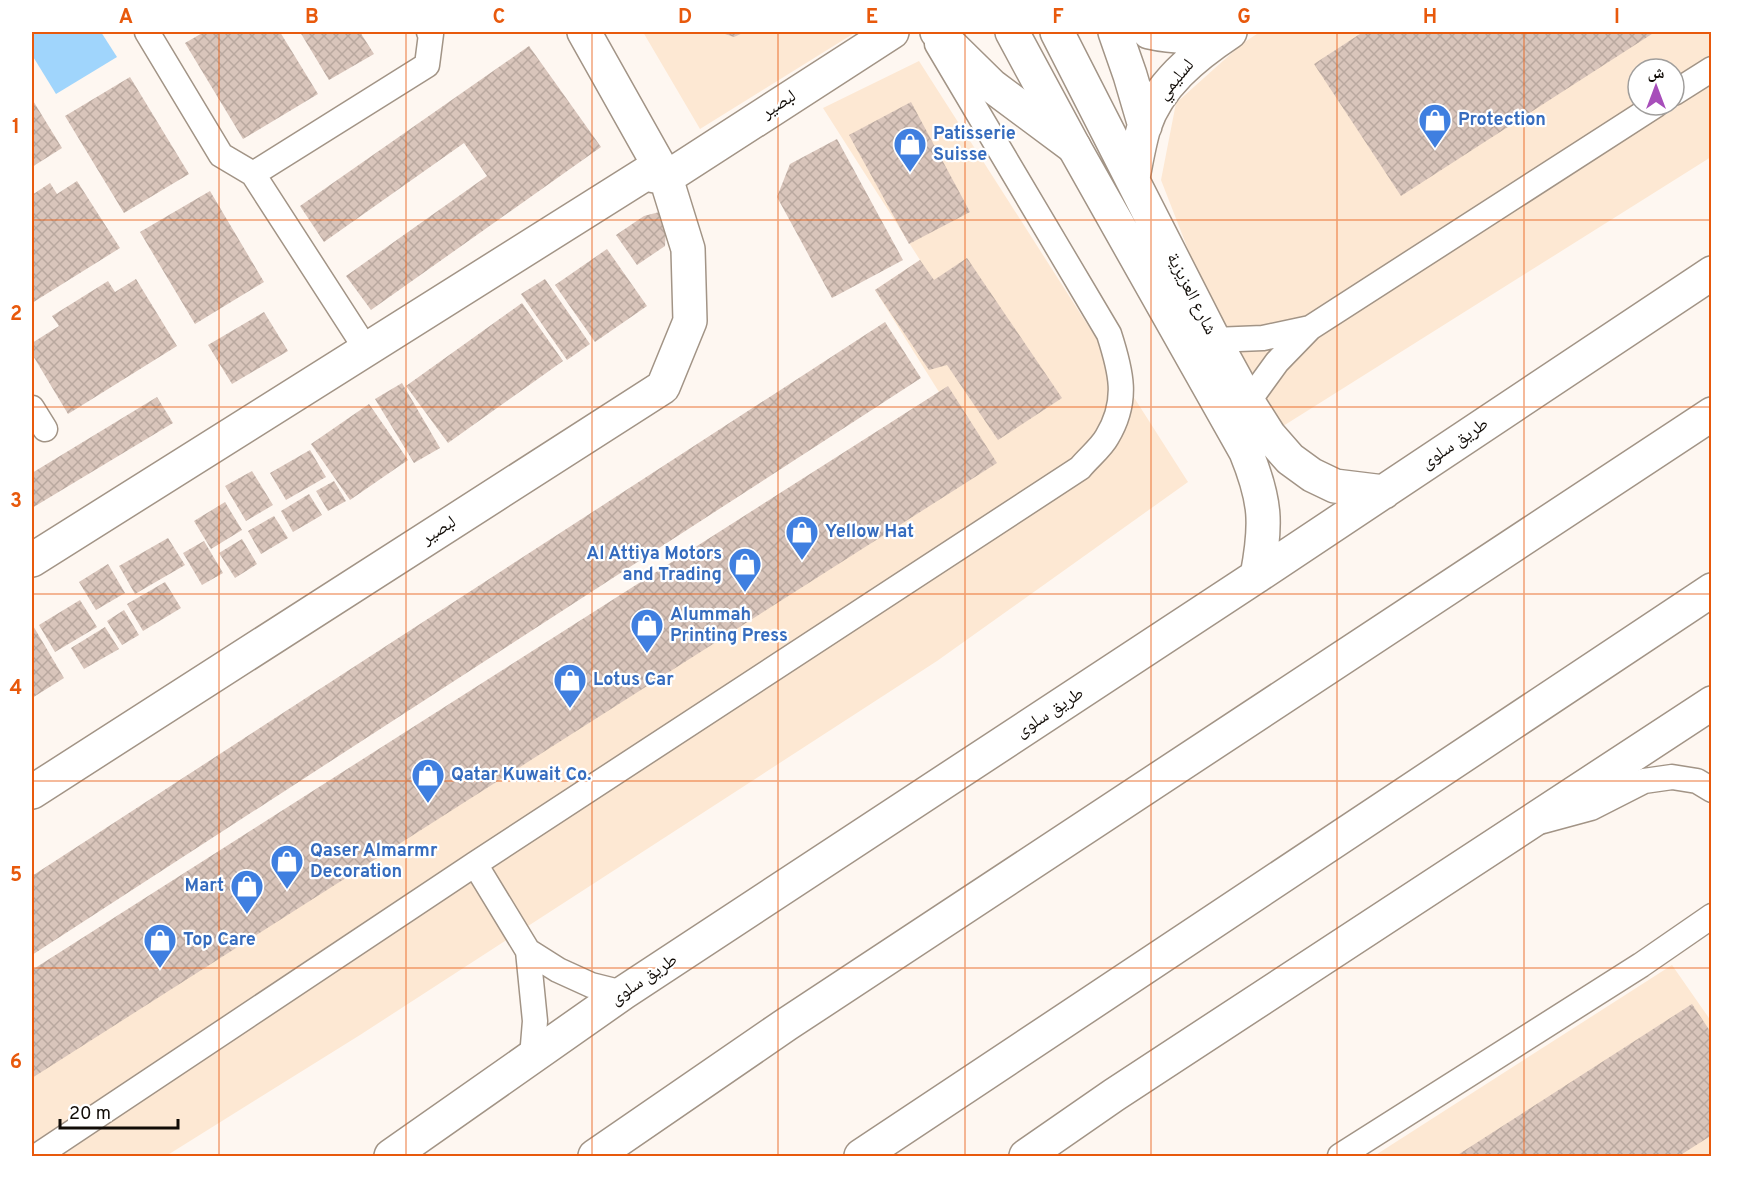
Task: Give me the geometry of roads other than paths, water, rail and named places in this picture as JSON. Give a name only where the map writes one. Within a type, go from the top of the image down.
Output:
[{"type":"main road","name":"لبصير","points":[[32,792],[663,387],[690,321],[688,249],[666,178],[584,32]]},
{"type":"main road","name":"لبصير","points":[[666,178],[892,32]]},
{"type":"main road","name":"شارع العزيزية","points":[[937,32],[992,87],[1074,147]]},
{"type":"main road","name":"شارع العزيزية","points":[[1012,32],[1074,147],[1246,452],[1258,482],[1264,515],[1263,547],[1257,576]]},
{"type":"main road","name":"شارع العزيزية","points":[[1057,32],[1214,340],[1269,435],[1290,459],[1312,475],[1335,486],[1384,492]]},
{"type":"main road","points":[[1115,32],[1144,126]]},
{"type":"main road","name":"لسليمي","points":[[1149,32],[1189,37],[1224,32]]},
{"type":"main road","name":"لسليمي","points":[[1133,178],[1144,126],[1162,92],[1180,71],[1205,48],[1230,32]]},
{"type":"main road","points":[[32,560],[645,174],[666,178]]},
{"type":"main road","name":"طريق سلوى","points":[[391,1156],[623,993],[1257,576],[1712,273]]},
{"type":"main road","points":[[595,1156],[787,1024],[1712,414]]},
{"type":"main road","points":[[861,1156],[1712,590]]},
{"type":"main road","points":[[1026,1156],[1114,1095],[1712,703]]},
{"type":"lane","points":[[147,32],[221,155],[253,174],[366,349]]},
{"type":"lane","points":[[253,174],[427,65],[431,34],[429,32]]},
{"type":"lane","points":[[37,1156],[475,864],[1080,468],[1107,438],[1121,407],[1120,368],[1109,334],[930,32]]},
{"type":"lane","points":[[1686,85],[1712,69]]},
{"type":"lane","points":[[1248,402],[1277,362],[1310,328],[1637,117]]},
{"type":"lane","points":[[1214,340],[1263,338],[1310,328]]},
{"type":"lane","points":[[32,408],[45,429]]},
{"type":"lane","points":[[1521,827],[1591,808],[1644,781],[1672,777],[1697,781],[1712,790]]},
{"type":"lane","points":[[475,864],[528,951],[535,1021],[532,1057]]},
{"type":"lane","points":[[1340,1156],[1641,965],[1712,915]]},
{"type":"lane","points":[[528,951],[558,970],[591,985],[623,993]]},
{"type":"water","points":[[32,32],[101,32],[117,57],[56,94],[32,55]]},
{"type":"place","name":"Protection","points":[[1435,149]]},
{"type":"place","name":"Patisserie Suisse","points":[[910,173]]},
{"type":"place","name":"Yellow Hat","points":[[802,561]]},
{"type":"place","name":"Al Attiya Motors and Trading","points":[[745,593]]},
{"type":"place","name":"Alummah Printing Press","points":[[647,654]]},
{"type":"place","name":"Lotus Car","points":[[570,709]]},
{"type":"place","name":"Qatar Kuwait Co.","points":[[428,804]]},
{"type":"place","name":"Qaser Almarmr Decoration","points":[[287,890]]},
{"type":"place","name":"Mart","points":[[247,915]]},
{"type":"place","name":"Top Care","points":[[160,969]]}]
